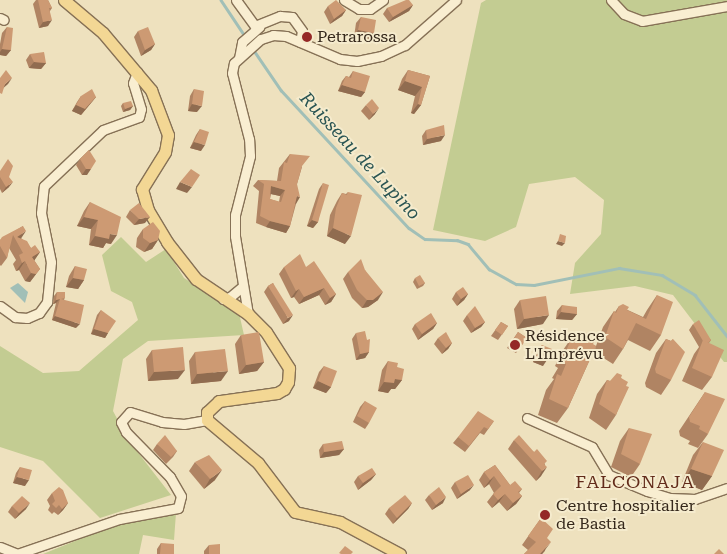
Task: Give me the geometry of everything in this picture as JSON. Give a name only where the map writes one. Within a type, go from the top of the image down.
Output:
[{"type":"main road","points":[[64,0],[103,34],[151,90],[168,135],[165,152],[142,189],[148,210],[185,268],[223,299],[248,314],[285,359],[288,382],[278,393],[219,401],[207,412],[207,420],[258,463],[295,512],[340,522],[400,554]]},
{"type":"street","points":[[236,0],[250,23],[259,27]]},
{"type":"street","points":[[344,0],[359,9],[370,9],[384,0]]},
{"type":"street","points":[[241,55],[261,39],[273,35],[300,42],[340,59],[357,61],[381,56],[405,45],[456,0]]},
{"type":"street","points":[[610,0],[624,14],[642,22],[727,6]]},
{"type":"street","points":[[248,314],[234,236],[235,215],[250,156],[247,122],[232,73],[241,55],[242,42],[259,27],[280,16],[292,17],[302,31],[300,42]]},
{"type":"street","points":[[0,306],[15,317],[27,318],[39,313],[47,302],[51,262],[41,213],[44,186],[103,130],[139,117],[141,109],[133,83],[137,72]]},
{"type":"street","points":[[223,299],[230,297],[242,287]]},
{"type":"street","points":[[0,548],[17,554],[119,520],[178,508],[181,496],[170,477],[126,432],[121,422],[130,412],[162,422],[184,424],[207,420]]},
{"type":"street","points":[[527,418],[592,447],[609,475],[647,491],[670,498],[695,499],[727,488]]},
{"type":"green space","points":[[486,0],[727,0],[727,362],[724,362],[673,295],[635,286],[570,294],[575,263],[601,234],[604,200],[575,177],[529,184],[516,227],[485,241],[433,230],[481,3]]},
{"type":"green space","points":[[121,237],[146,262],[166,249],[184,278],[239,313],[244,335],[148,341],[123,359],[113,411],[129,441],[171,495],[100,518],[43,461],[0,447],[0,346],[43,373],[79,371],[138,320],[132,302],[111,291],[102,255]]},
{"type":"green space","points":[[176,513],[174,540],[143,535],[139,554],[43,554],[112,526]]},
{"type":"water","points":[[18,283],[28,292],[25,303],[10,288]]},
{"type":"building","points":[[38,0],[48,0],[52,8],[49,8],[52,20],[43,22]]},
{"type":"building","points":[[336,0],[346,10],[334,19],[328,6]]},
{"type":"building","points":[[409,0],[413,5],[393,17],[387,8]]},
{"type":"building","points":[[361,17],[376,20],[374,33],[358,30]]},
{"type":"building","points":[[7,27],[13,28],[11,50],[2,49]]},
{"type":"building","points":[[148,27],[155,44],[145,50],[138,31]]},
{"type":"building","points":[[44,52],[46,63],[34,62],[30,54]]},
{"type":"building","points":[[6,70],[12,78],[5,84],[2,94],[0,93],[0,78]]},
{"type":"building","points":[[408,70],[430,76],[421,105],[418,104],[422,87],[405,81]]},
{"type":"building","points":[[353,71],[370,76],[365,92],[342,85],[346,76],[351,78]]},
{"type":"building","points":[[92,89],[96,97],[85,109],[76,105],[81,96]]},
{"type":"building","points":[[194,89],[204,91],[202,106],[192,104]]},
{"type":"building","points":[[372,99],[379,108],[373,114],[366,105]]},
{"type":"building","points":[[131,101],[133,106],[125,109],[123,103]]},
{"type":"building","points":[[444,125],[445,135],[427,139],[426,130]]},
{"type":"building","points":[[200,129],[209,132],[205,145],[194,142]]},
{"type":"building","points":[[89,150],[96,161],[91,169],[86,169],[80,159]]},
{"type":"building","points":[[290,154],[310,156],[302,166],[297,184],[300,197],[297,196],[290,226],[270,221],[260,216],[264,184],[258,180],[281,181],[284,162],[287,163]],"holes":[[[271,186],[285,190],[281,202],[270,199]]]},
{"type":"building","points":[[8,159],[13,166],[9,177],[13,182],[6,187],[0,177],[0,171]]},
{"type":"building","points":[[191,169],[200,175],[192,187],[180,182]]},
{"type":"building","points":[[323,183],[329,185],[318,222],[312,220]]},
{"type":"building","points":[[348,192],[362,195],[351,236],[333,228],[336,208],[342,193],[347,195]]},
{"type":"building","points":[[90,202],[121,217],[117,235],[110,234],[109,239],[95,236],[98,220],[84,217]]},
{"type":"building","points":[[139,203],[150,217],[139,219],[130,210]]},
{"type":"building","points":[[153,222],[160,231],[158,240],[150,243],[143,238],[143,229]]},
{"type":"building","points":[[23,226],[26,231],[17,237],[27,241],[31,248],[35,245],[40,252],[32,257],[40,269],[36,274],[31,273],[25,261],[22,263],[19,255],[23,253],[13,235],[7,258],[0,246],[2,237]]},
{"type":"building","points":[[560,234],[566,236],[565,243],[558,241]]},
{"type":"building","points":[[300,254],[306,267],[314,261],[336,294],[330,298],[324,288],[304,297],[299,289],[296,291],[284,267]]},
{"type":"building","points":[[361,259],[365,270],[383,292],[373,300],[367,300],[357,290],[348,272]]},
{"type":"building","points":[[75,266],[87,269],[84,280],[73,278]]},
{"type":"building","points":[[420,275],[425,283],[419,286],[415,278]]},
{"type":"building","points":[[273,283],[293,315],[288,318],[268,286]]},
{"type":"building","points":[[463,287],[468,294],[461,299],[456,292]]},
{"type":"building","points":[[57,292],[65,292],[65,298],[61,299],[84,305],[80,324],[55,316],[60,299],[56,300]]},
{"type":"building","points":[[657,295],[673,302],[661,335],[636,323],[623,349],[605,337],[614,311],[616,313],[619,306],[623,304],[629,307],[627,310],[646,319]]},
{"type":"building","points":[[546,296],[549,315],[524,319],[520,300]]},
{"type":"building","points":[[562,305],[577,307],[577,314],[561,312]]},
{"type":"building","points":[[475,306],[485,322],[475,328],[467,315]]},
{"type":"building","points":[[101,310],[116,321],[108,333],[94,329]]},
{"type":"building","points":[[431,313],[437,323],[422,334],[415,324]]},
{"type":"building","points":[[699,320],[711,340],[708,343],[703,341],[693,324]]},
{"type":"building","points":[[501,322],[508,326],[502,335],[495,330]]},
{"type":"building","points":[[365,331],[367,340],[370,339],[369,352],[360,354],[356,333]]},
{"type":"building","points":[[582,331],[589,334],[588,337],[595,341],[593,344],[596,346],[568,408],[549,399],[557,374],[561,376],[566,364],[563,363],[569,352],[566,351],[572,337],[575,339]]},
{"type":"building","points":[[259,332],[264,362],[246,365],[241,335]]},
{"type":"building","points":[[446,332],[452,343],[446,348],[438,338]]},
{"type":"building","points":[[518,332],[527,338],[520,348],[512,342]]},
{"type":"building","points":[[666,339],[671,341],[673,339],[685,352],[671,380],[656,373],[655,369]]},
{"type":"building","points":[[703,340],[724,350],[712,377],[692,368]]},
{"type":"building","points":[[542,345],[552,349],[547,360],[537,356]]},
{"type":"building","points":[[183,347],[185,370],[154,372],[152,350]]},
{"type":"building","points":[[225,349],[228,371],[197,374],[195,352]]},
{"type":"building","points":[[388,361],[398,363],[397,367],[404,369],[402,380],[395,379],[394,383],[384,382]]},
{"type":"building","points":[[324,366],[337,371],[331,387],[318,381]]},
{"type":"building","points":[[617,373],[622,375],[621,378],[628,382],[626,386],[629,387],[616,415],[599,404],[607,380],[610,381]]},
{"type":"building","points":[[705,392],[725,399],[708,434],[699,429],[700,426],[690,422],[689,417]]},
{"type":"building","points":[[365,401],[377,408],[369,423],[357,416]]},
{"type":"building","points":[[478,411],[494,421],[488,429],[484,427],[469,446],[458,437]]},
{"type":"building","points":[[629,428],[652,434],[640,464],[621,454]]},
{"type":"building","points":[[165,435],[177,451],[171,457],[157,444]]},
{"type":"building","points":[[519,435],[534,452],[537,449],[547,461],[544,464],[547,467],[542,471],[514,440]]},
{"type":"building","points":[[342,441],[344,449],[324,452],[323,444]]},
{"type":"building","points":[[703,442],[724,450],[712,476],[691,469]]},
{"type":"building","points":[[209,455],[222,470],[210,479],[195,462]]},
{"type":"building","points":[[495,465],[510,485],[515,481],[522,489],[518,492],[522,496],[513,503],[505,494],[498,500],[493,494],[501,486],[494,476],[490,480],[484,472]]},
{"type":"building","points":[[20,467],[32,470],[29,480],[17,477]]},
{"type":"building","points":[[372,468],[376,474],[363,483],[358,476]]},
{"type":"building","points":[[468,475],[474,485],[461,494],[455,482]]},
{"type":"building","points":[[59,487],[63,490],[68,503],[62,509],[59,505],[56,508],[52,504],[55,501],[52,493]]},
{"type":"building","points":[[439,487],[446,497],[436,505],[429,495]]},
{"type":"building","points":[[405,495],[412,503],[397,518],[389,508]]},
{"type":"building","points":[[22,496],[30,503],[19,513],[12,506]]},
{"type":"building","points":[[541,518],[553,529],[547,538],[551,542],[540,554],[524,554],[536,542],[528,536]]},
{"type":"building","points":[[161,543],[174,544],[174,554],[160,554]]},
{"type":"building","points":[[220,544],[220,554],[209,554],[209,545]]},
{"type":"building","points":[[345,546],[353,552],[351,554],[339,553]]},
{"type":"building","points":[[719,549],[724,554],[714,554]]},
{"type":"waterway","name":"Ruisseau de Lupino","points":[[221,0],[245,36]]},
{"type":"waterway","name":"Ruisseau de Lupino","points":[[253,49],[281,90],[409,228],[425,239],[457,240],[468,244],[489,269],[516,284],[534,285],[619,268],[662,275],[695,295],[727,336]]},
{"type":"place","name":"Petrarossa","points":[[307,37]]},
{"type":"place","name":"Résidence L'Imprévu","points":[[515,345]]},
{"type":"place","name":"Centre hospitalier de Bastia","points":[[545,515]]},
{"type":"district","name":"FALCONAJA","points":[[635,482]]}]
